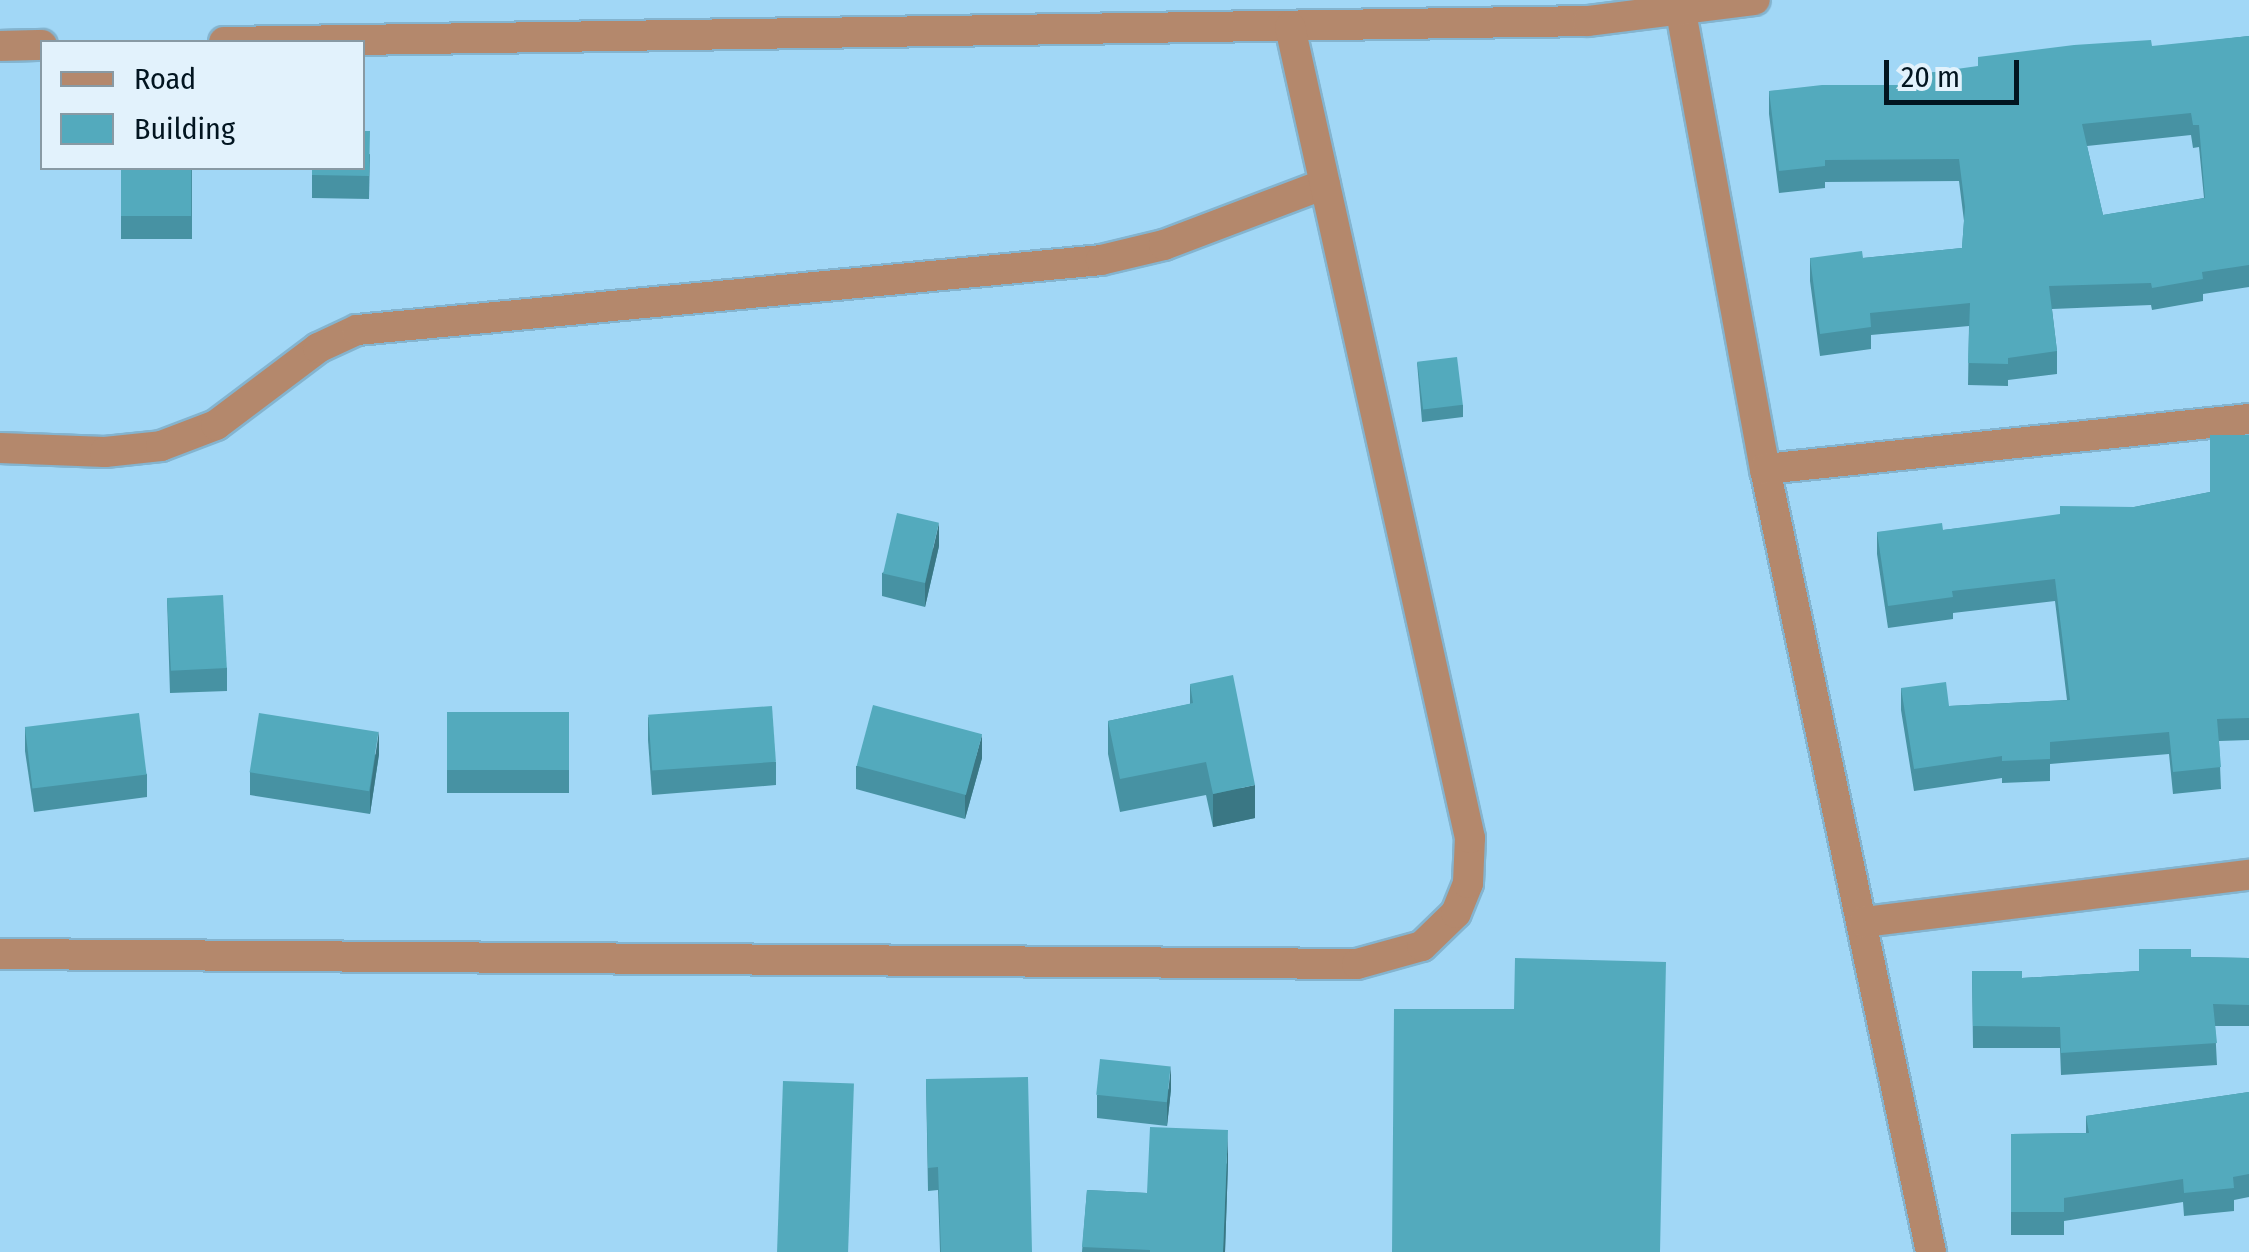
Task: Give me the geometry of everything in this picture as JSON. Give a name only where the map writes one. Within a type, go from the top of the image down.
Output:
[{"type":"street","points":[[357,40],[1290,26],[1586,11],[1681,12],[1755,0]]},
{"type":"street","points":[[1681,12],[1764,469],[1864,922],[1931,1252]]},
{"type":"street","points":[[0,954],[1357,964],[1422,946],[1456,913],[1468,883],[1470,838],[1290,26]]},
{"type":"street","points":[[0,46],[40,45]]},
{"type":"street","points":[[0,448],[105,452],[162,446],[216,425],[318,348],[357,330],[1101,260],[1164,244],[1325,184]]},
{"type":"street","points":[[1764,469],[2249,419]]},
{"type":"street","points":[[1864,922],[2249,875]]},
{"type":"building","points":[[2249,36],[2249,265],[2202,272],[2203,279],[2152,288],[2151,283],[2049,286],[2057,351],[2008,358],[2008,364],[1968,363],[1970,303],[1870,313],[1871,327],[1820,334],[1810,258],[1862,251],[1863,258],[1962,248],[1965,207],[1959,159],[1825,160],[1825,166],[1779,171],[1769,91],[1822,85],[1930,85],[1928,73],[1978,66],[1978,57],[2151,40],[2152,46]],"holes":[[[2191,113],[2193,125],[2199,125],[2205,198],[2103,215],[2082,124]]]},
{"type":"building","points":[[365,131],[370,131],[369,176],[312,175],[312,170],[365,170]]},
{"type":"building","points":[[121,170],[191,170],[191,216],[121,216]]},
{"type":"building","points":[[1457,357],[1463,405],[1423,410],[1417,362]]},
{"type":"building","points":[[2210,435],[2249,435],[2249,718],[2217,719],[2221,767],[2173,772],[2169,732],[2050,742],[2050,759],[2002,761],[2002,756],[1914,769],[1901,688],[1946,682],[1949,706],[2070,700],[2055,579],[1952,591],[1953,597],[1888,606],[1877,532],[1942,523],[1943,530],[2060,514],[2060,506],[2134,507],[2210,492]]},
{"type":"building","points":[[897,513],[939,523],[925,583],[883,573]]},
{"type":"building","points":[[223,595],[227,668],[171,671],[167,598]]},
{"type":"building","points":[[1233,675],[1255,785],[1213,794],[1206,762],[1120,779],[1108,721],[1193,703],[1190,684]]},
{"type":"building","points":[[873,705],[982,734],[966,795],[857,766]]},
{"type":"building","points":[[772,706],[776,762],[652,771],[648,715]]},
{"type":"building","points":[[447,712],[569,712],[569,770],[447,770]]},
{"type":"building","points":[[139,713],[147,775],[32,789],[25,727]]},
{"type":"building","points":[[259,713],[379,732],[369,791],[250,772]]},
{"type":"building","points":[[2139,949],[2191,949],[2191,957],[2249,958],[2249,1005],[2213,1004],[2217,1043],[2061,1053],[2060,1027],[1973,1026],[1972,971],[2022,971],[2022,978],[2139,971]]},
{"type":"building","points":[[1515,958],[1666,962],[1660,1252],[1392,1252],[1394,1009],[1514,1009]]},
{"type":"building","points":[[1100,1059],[1171,1066],[1167,1102],[1096,1095]]},
{"type":"building","points":[[1028,1077],[1032,1252],[941,1252],[938,1167],[928,1168],[926,1079]]},
{"type":"building","points":[[783,1081],[854,1083],[848,1252],[777,1252]]},
{"type":"building","points":[[2249,1092],[2249,1174],[2233,1177],[2234,1188],[2184,1193],[2183,1179],[2064,1198],[2064,1212],[2011,1212],[2011,1134],[2089,1133],[2086,1116]]},
{"type":"building","points":[[1150,1127],[1228,1130],[1223,1252],[1082,1247],[1087,1190],[1147,1193]]}]
